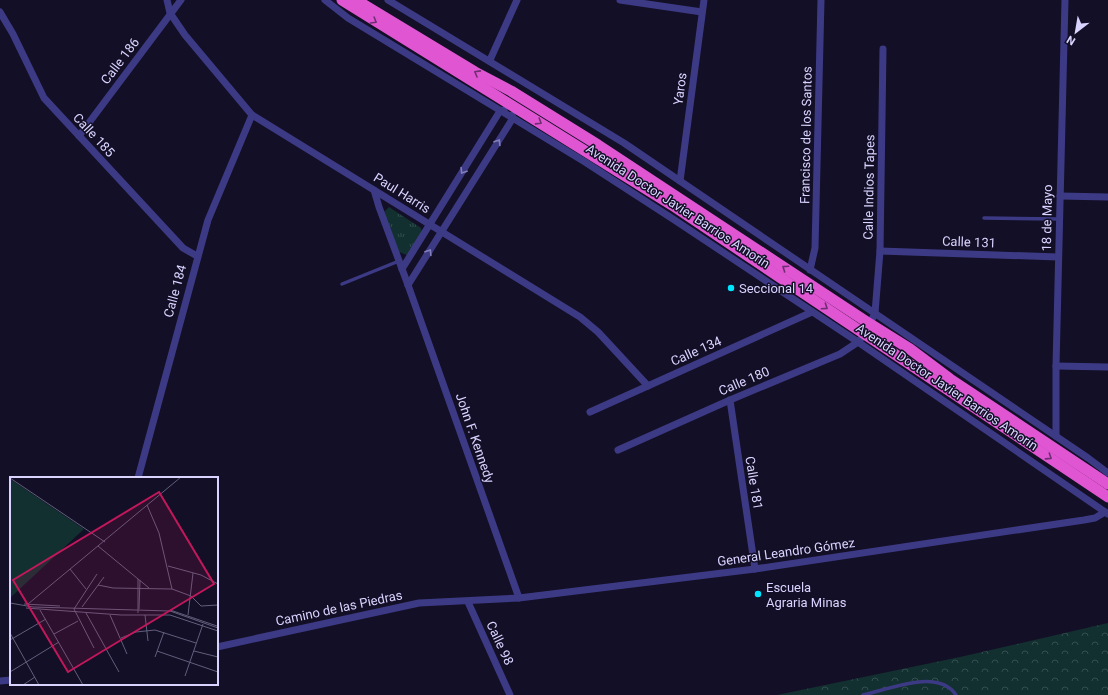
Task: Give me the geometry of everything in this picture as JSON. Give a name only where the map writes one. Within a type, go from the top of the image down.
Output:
[{"type":"highway","name":"Avenida Doctor Javier Barrios Amorín","points":[[342,0],[512,108],[672,205],[1108,497]]},
{"type":"highway","name":"Avenida Doctor Javier Barrios Amorín","points":[[356,0],[475,72],[519,96],[676,195],[864,333],[910,349],[950,379],[1108,484]]},
{"type":"street","name":"Paul Harris","points":[[167,0],[170,13],[185,35],[252,115],[580,317],[598,332],[648,386]]},
{"type":"street","name":"Calle 186","points":[[79,136],[181,0]]},
{"type":"street","name":"Avenida Doctor Javier Barrios Amorín","points":[[325,0],[348,18],[585,162],[812,312],[864,333],[1107,513]]},
{"type":"street","name":"Avenida Doctor Javier Barrios Amorín","points":[[388,0],[490,60],[624,143],[1056,436],[1108,473]]},
{"type":"street","points":[[490,60],[516,0]]},
{"type":"street","points":[[620,0],[702,12]]},
{"type":"street","name":"Yaros","points":[[680,182],[704,0]]},
{"type":"street","name":"Francisco de los Santos","points":[[810,270],[815,248],[821,0]]},
{"type":"street","name":"18 de Mayo","points":[[1056,436],[1058,256],[1065,0]]},
{"type":"street","name":"Calle 185","points":[[0,12],[44,98],[183,248],[197,256]]},
{"type":"street","name":"Calle Indios Tapes","points":[[864,333],[875,313],[880,251],[883,49]]},
{"type":"street","points":[[408,285],[513,118],[512,108],[519,96]]},
{"type":"street","points":[[402,269],[500,111],[512,108]]},
{"type":"street","name":"Calle 184","points":[[138,477],[208,220],[252,115]]},
{"type":"street","name":"John F. Kennedy","points":[[374,190],[378,206],[408,285],[519,598]]},
{"type":"street","points":[[1060,196],[1108,197]]},
{"type":"street","name":"Calle 131","points":[[880,251],[1058,256]]},
{"type":"street","name":"Calle 134","points":[[590,412],[812,312]]},
{"type":"street","name":"Calle 180","points":[[618,450],[730,400],[840,354],[864,333]]},
{"type":"street","points":[[1056,366],[1108,368]]},
{"type":"street","name":"Calle 181","points":[[730,400],[755,569]]},
{"type":"street","name":"General Leandro Gómez","points":[[468,602],[519,598],[755,569],[1084,520],[1095,518],[1107,513]]},
{"type":"street","name":"Camino de las Piedras","points":[[218,647],[397,607],[439,601],[468,602]]},
{"type":"street","name":"Calle 98","points":[[468,602],[510,695]]},
{"type":"street","points":[[0,681],[10,680]]},
{"type":"lane","points":[[984,218],[1059,219]]},
{"type":"lane","points":[[342,284],[399,261]]},
{"type":"lane","points":[[864,695],[923,681],[938,681],[951,688],[956,695]]},
{"type":"green space","points":[[389,207],[421,228],[422,232],[407,255],[399,252],[384,212]]},
{"type":"green space","points":[[1108,623],[1108,695],[777,695],[960,657]]},
{"type":"place","name":"Seccional 14","points":[[731,288]]},
{"type":"place","name":"Escuela Agraria Minas","points":[[758,594]]}]
